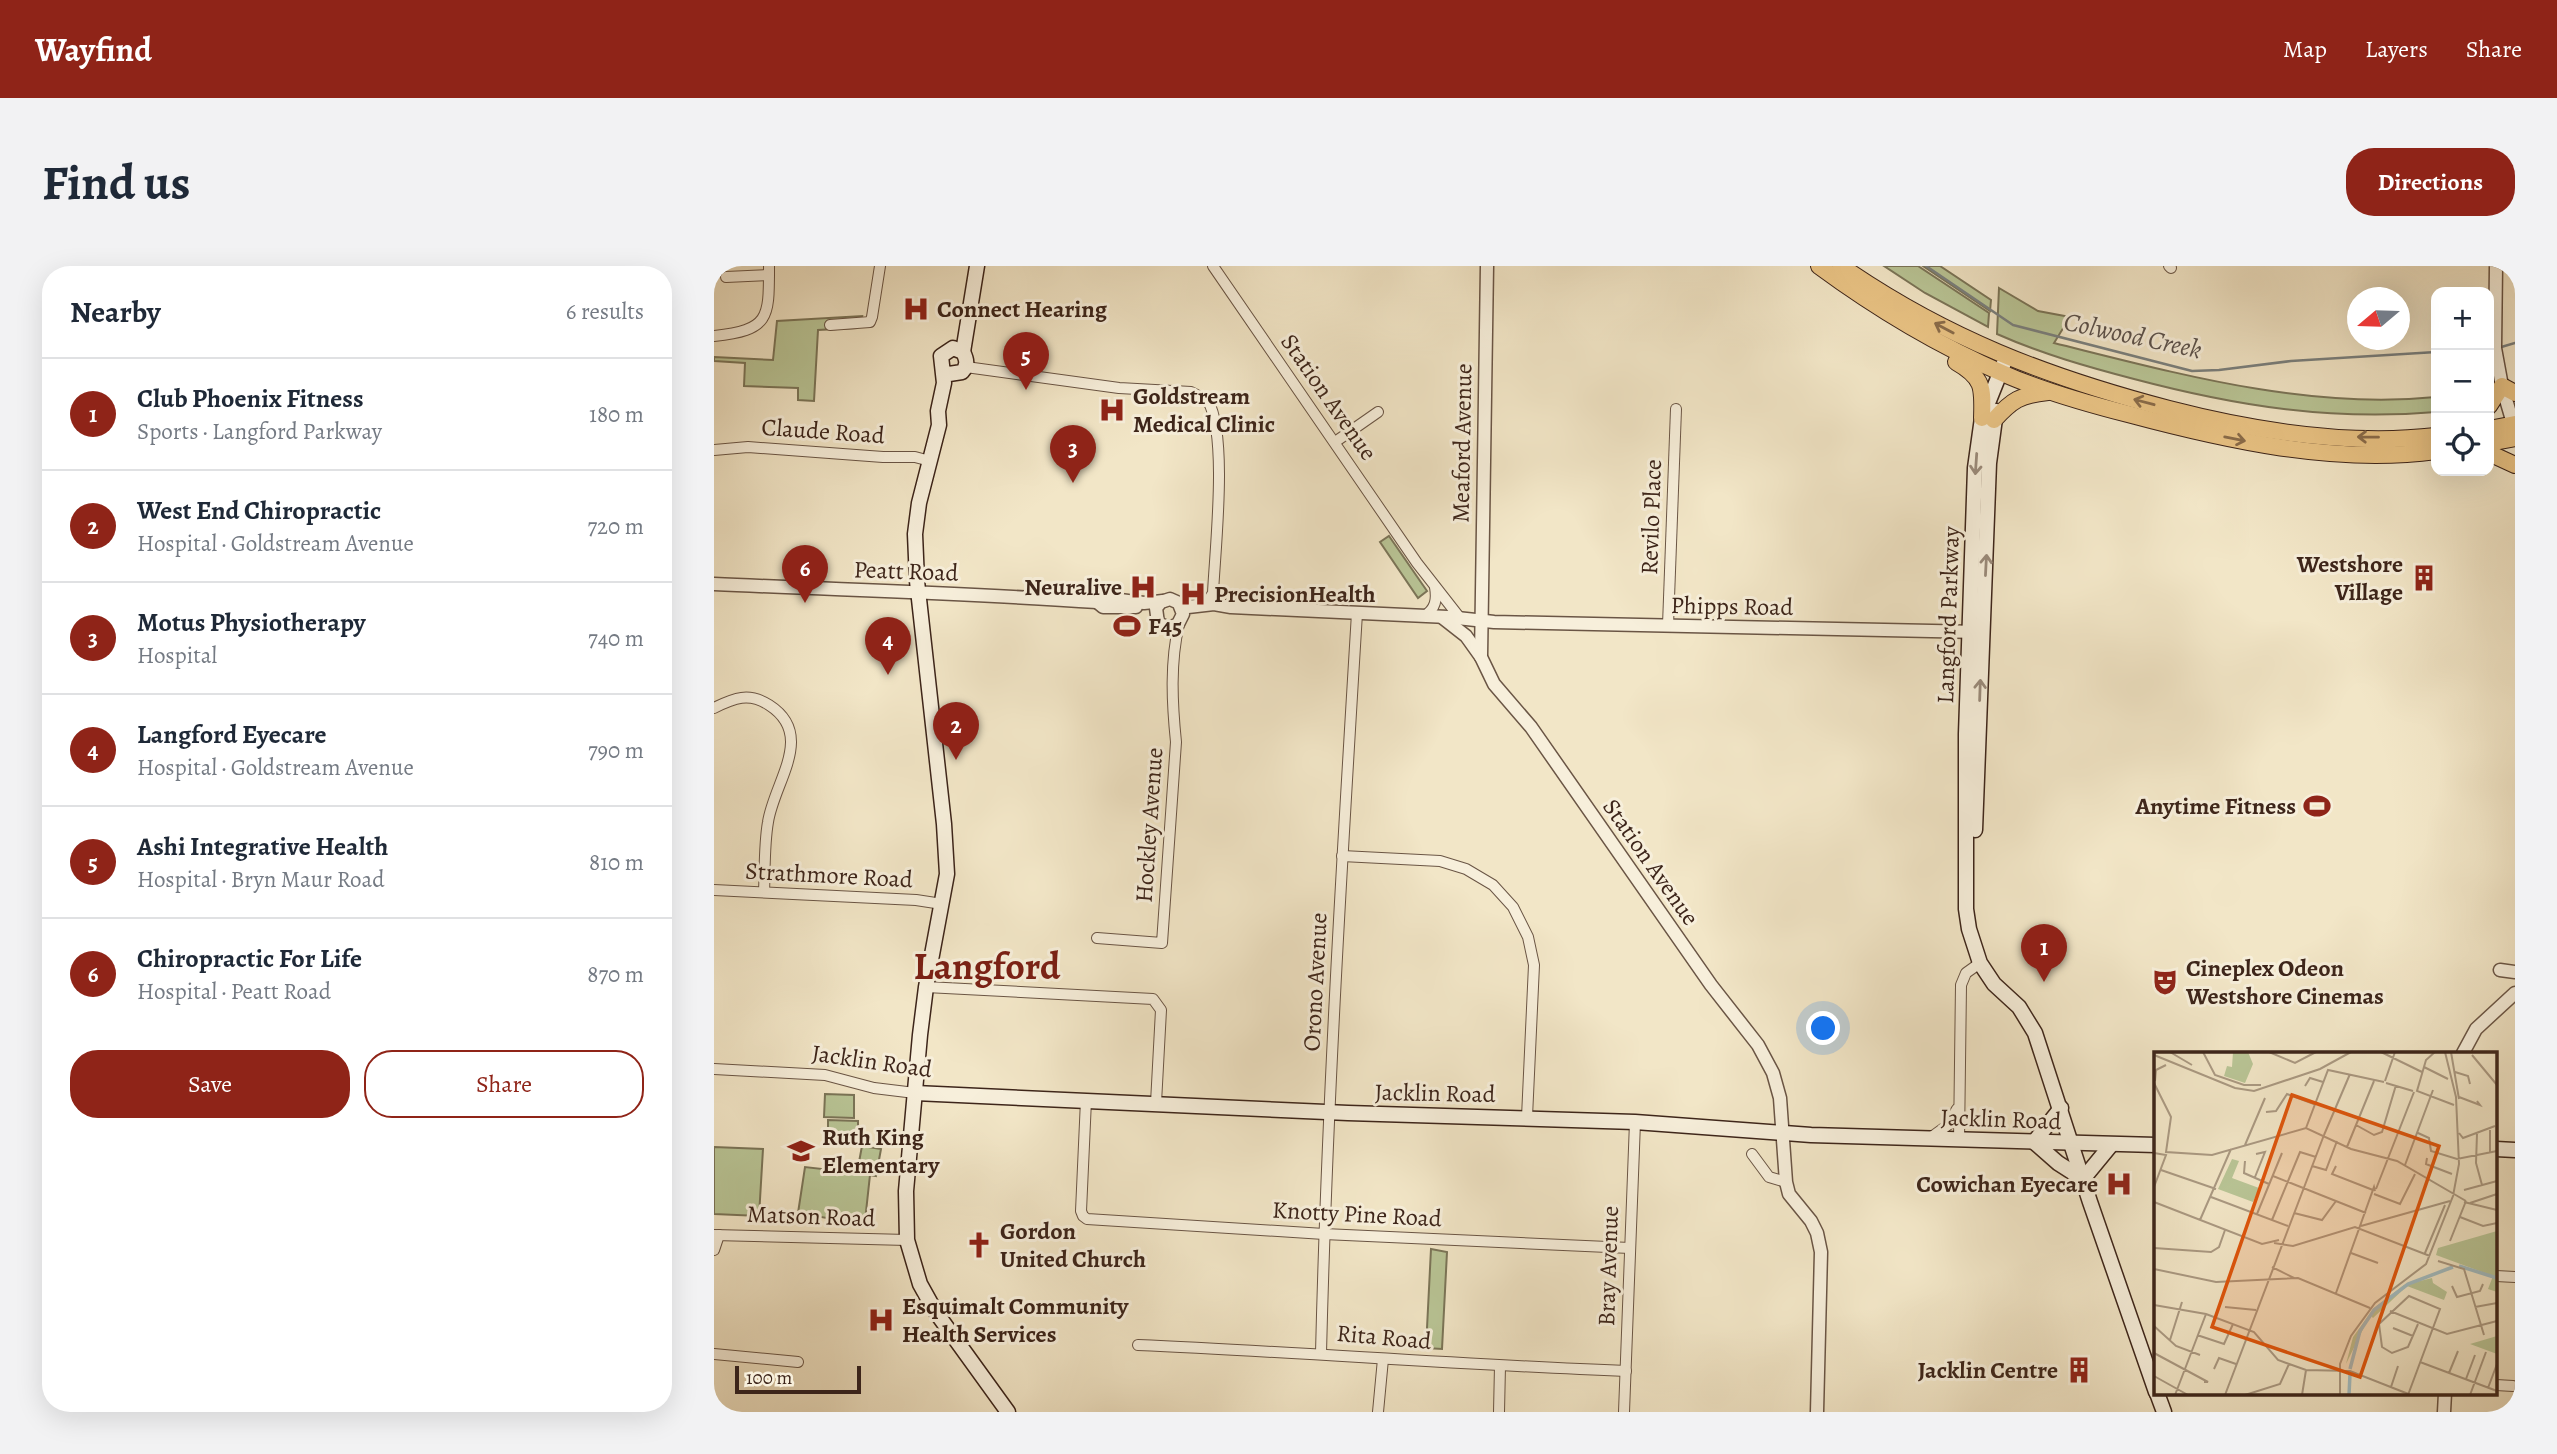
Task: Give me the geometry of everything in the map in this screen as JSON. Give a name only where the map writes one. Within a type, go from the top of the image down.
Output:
[{"type":"main road","points":[[977,266],[946,414],[939,425],[915,534],[947,874],[926,987],[906,1191],[907,1240],[920,1284],[935,1311],[1008,1412]]},
{"type":"main road","points":[[1804,266],[1891,327],[1972,371],[1979,382],[1988,419],[2020,397],[2050,392]]},
{"type":"main road","points":[[1819,266],[1961,355],[2245,426],[2337,437],[2431,436]]},
{"type":"main road","points":[[1841,266],[1909,310],[2050,392],[2169,425],[2270,445],[2348,455],[2431,451]]},
{"type":"main road","name":"Langford Parkway","points":[[2007,367],[1988,419],[1975,468],[1976,632],[1965,851],[1968,919],[1980,963],[1994,984],[2019,1007],[2035,1033],[2154,1386]]},
{"type":"main road","points":[[2494,401],[2508,389]]},
{"type":"main road","points":[[2494,429],[2514,429]]},
{"type":"main road","points":[[2494,440],[2514,429]]},
{"type":"main road","points":[[2494,455],[2515,465]]},
{"type":"main road","name":"Jacklin Road","points":[[915,1093],[1331,1112],[1635,1122],[1927,1140],[2154,1145]]},
{"type":"main road","points":[[2061,1108],[2034,1142],[2058,1163],[2082,1179],[2111,1145]]},
{"type":"main road","name":"Langford Parkway","points":[[2157,1394],[2164,1412]]},
{"type":"street","points":[[830,325],[870,322],[880,266]]},
{"type":"street","name":"Station Avenue","points":[[1213,266],[1435,587],[1460,618]]},
{"type":"street","name":"Meaford Avenue","points":[[1481,620],[1487,266]]},
{"type":"street","points":[[2496,266],[2495,348],[2508,389],[2514,429]]},
{"type":"street","points":[[714,336],[740,334],[754,327],[760,321],[768,303],[769,271],[726,277]]},
{"type":"street","points":[[958,362],[1092,385],[1191,393],[1208,401],[1216,423],[1219,468],[1210,599]]},
{"type":"street","name":"Revilo Place","points":[[1668,625],[1676,410]]},
{"type":"street","points":[[1335,442],[1378,412]]},
{"type":"street","name":"Claude Road","points":[[714,450],[759,447],[915,457],[930,461]]},
{"type":"street","name":"Peatt Road","points":[[714,584],[1003,595],[1097,602],[1104,598],[1144,603],[1173,600],[1188,607],[1210,599],[1226,605]]},
{"type":"street","points":[[1424,616],[1430,612],[1436,601],[1435,587]]},
{"type":"street","points":[[1159,623],[1156,608],[1163,601]]},
{"type":"street","name":"Peatt Road","points":[[1097,602],[1103,607],[1138,608],[1149,612],[1159,623],[1171,628],[1197,611],[1226,605],[1481,620]]},
{"type":"street","points":[[1179,604],[1182,610],[1180,621]]},
{"type":"street","name":"Orono Avenue","points":[[1321,1353],[1342,856],[1357,613]]},
{"type":"street","points":[[1442,617],[1466,636],[1481,657]]},
{"type":"street","name":"Station Avenue","points":[[1481,620],[1481,657],[1494,684],[1531,727],[1711,985],[1758,1045],[1773,1073],[1780,1098],[1786,1182]]},
{"type":"street","name":"Phipps Road","points":[[1481,620],[1976,632]]},
{"type":"street","name":"Hockley Avenue","points":[[1097,938],[1162,943],[1177,742],[1173,722],[1173,646],[1180,621]]},
{"type":"street","name":"Hockley Avenue","points":[[1159,623],[1173,646]]},
{"type":"street","points":[[714,708],[742,696],[756,697],[783,715],[790,730],[790,759],[775,794],[768,823],[764,892]]},
{"type":"street","points":[[1342,856],[1440,861],[1466,869],[1493,885],[1513,907],[1528,937],[1534,965],[1527,1117]]},
{"type":"street","name":"Strathmore Road","points":[[714,890],[916,900],[942,904]]},
{"type":"street","points":[[1959,1141],[1961,985],[1966,974],[1980,963]]},
{"type":"street","points":[[2500,970],[2515,972]]},
{"type":"street","points":[[926,987],[1153,999],[1161,1010],[1156,1102]]},
{"type":"street","points":[[2464,1052],[2476,1029],[2515,993]]},
{"type":"street","name":"Jacklin Road","points":[[714,1069],[825,1075],[874,1088],[915,1093]]},
{"type":"street","name":"Knotty Pine Road","points":[[1086,1100],[1081,1204],[1083,1216],[1094,1221],[1630,1248]]},
{"type":"street","points":[[1927,1140],[1948,1125],[1958,1105]]},
{"type":"street","name":"Bray Avenue","points":[[1624,1412],[1635,1122]]},
{"type":"street","points":[[1752,1154],[1769,1177],[1786,1182],[1793,1200],[1811,1221],[1817,1233],[1821,1252],[1817,1412]]},
{"type":"street","points":[[714,1250],[716,1235]]},
{"type":"street","name":"Matson Road","points":[[716,1235],[907,1240]]},
{"type":"street","name":"Rita Road","points":[[1138,1345],[1626,1371]]},
{"type":"street","points":[[714,1354],[798,1362]]},
{"type":"street","points":[[1378,1412],[1383,1359]]},
{"type":"street","points":[[1499,1412],[1500,1366]]},
{"type":"street","points":[[2498,1385],[2513,1386]]},
{"type":"street","points":[[2444,1412],[2445,1394]]},
{"type":"green space","points":[[1884,266],[1918,266],[1989,313],[1988,327],[1925,293]]},
{"type":"green space","points":[[1923,266],[1940,266],[1991,300],[1990,311]]},
{"type":"green space","points":[[1999,288],[2038,311],[2070,317],[2054,343],[2196,377],[2291,394],[2388,400],[2431,397],[2431,412],[2321,413],[2247,404],[2172,389],[2100,370],[1997,334]]},
{"type":"green space","points":[[862,316],[857,328],[818,330],[814,401],[798,400],[798,388],[744,386],[745,363],[714,361],[714,357],[773,360],[777,321]]},
{"type":"green space","points":[[1389,536],[1427,591],[1418,598],[1380,542]]},
{"type":"green space","points":[[825,1094],[854,1095],[854,1118],[824,1117]]},
{"type":"green space","points":[[828,1120],[858,1121],[858,1140],[828,1139]]},
{"type":"green space","points":[[862,1146],[881,1149],[876,1176],[870,1175],[865,1221],[861,1224],[798,1213],[805,1167],[857,1173]]},
{"type":"green space","points":[[714,1147],[763,1149],[759,1216],[714,1214]]},
{"type":"green space","points":[[1431,1249],[1447,1252],[1442,1349],[1426,1348]]},
{"type":"waterway","name":"Colwood Creek","points":[[1926,266],[2013,325],[2192,371],[2291,361],[2431,352]]},
{"type":"waterway","name":"Colwood Creek","points":[[2498,348],[2515,343]]},
{"type":"place","name":"Connect Hearing","points":[[916,309]]},
{"type":"place","name":"Ashi Integrative Health","points":[[1026,390]]},
{"type":"place","name":"Goldstream Medical Clinic","points":[[1112,410]]},
{"type":"place","name":"Motus Physiotherapy","points":[[1073,483]]},
{"type":"place","name":"Westshore Village","points":[[2424,578]]},
{"type":"place","name":"Neuralive","points":[[1143,587]]},
{"type":"place","name":"PrecisionHealth","points":[[1193,594]]},
{"type":"place","name":"Chiropractic For Life","points":[[805,603]]},
{"type":"place","name":"F45","points":[[1127,626]]},
{"type":"place","name":"Langford Eyecare","points":[[888,675]]},
{"type":"place","name":"West End Chiropractic","points":[[956,760]]},
{"type":"place","name":"Anytime Fitness","points":[[2317,806]]},
{"type":"place","name":"Club Phoenix Fitness","points":[[2044,982]]},
{"type":"place","name":"Cineplex Odeon Westshore Cinemas","points":[[2165,982]]},
{"type":"place","name":"Ruth King Elementary","points":[[801,1151]]},
{"type":"place","name":"Cowichan Eyecare","points":[[2119,1184]]},
{"type":"place","name":"Gordon United Church","points":[[979,1245]]},
{"type":"place","name":"Esquimalt Community Health Services","points":[[881,1320]]},
{"type":"place","name":"Jacklin Centre","points":[[2079,1370]]},
{"type":"district","name":"Langford","points":[[987,966]]}]
